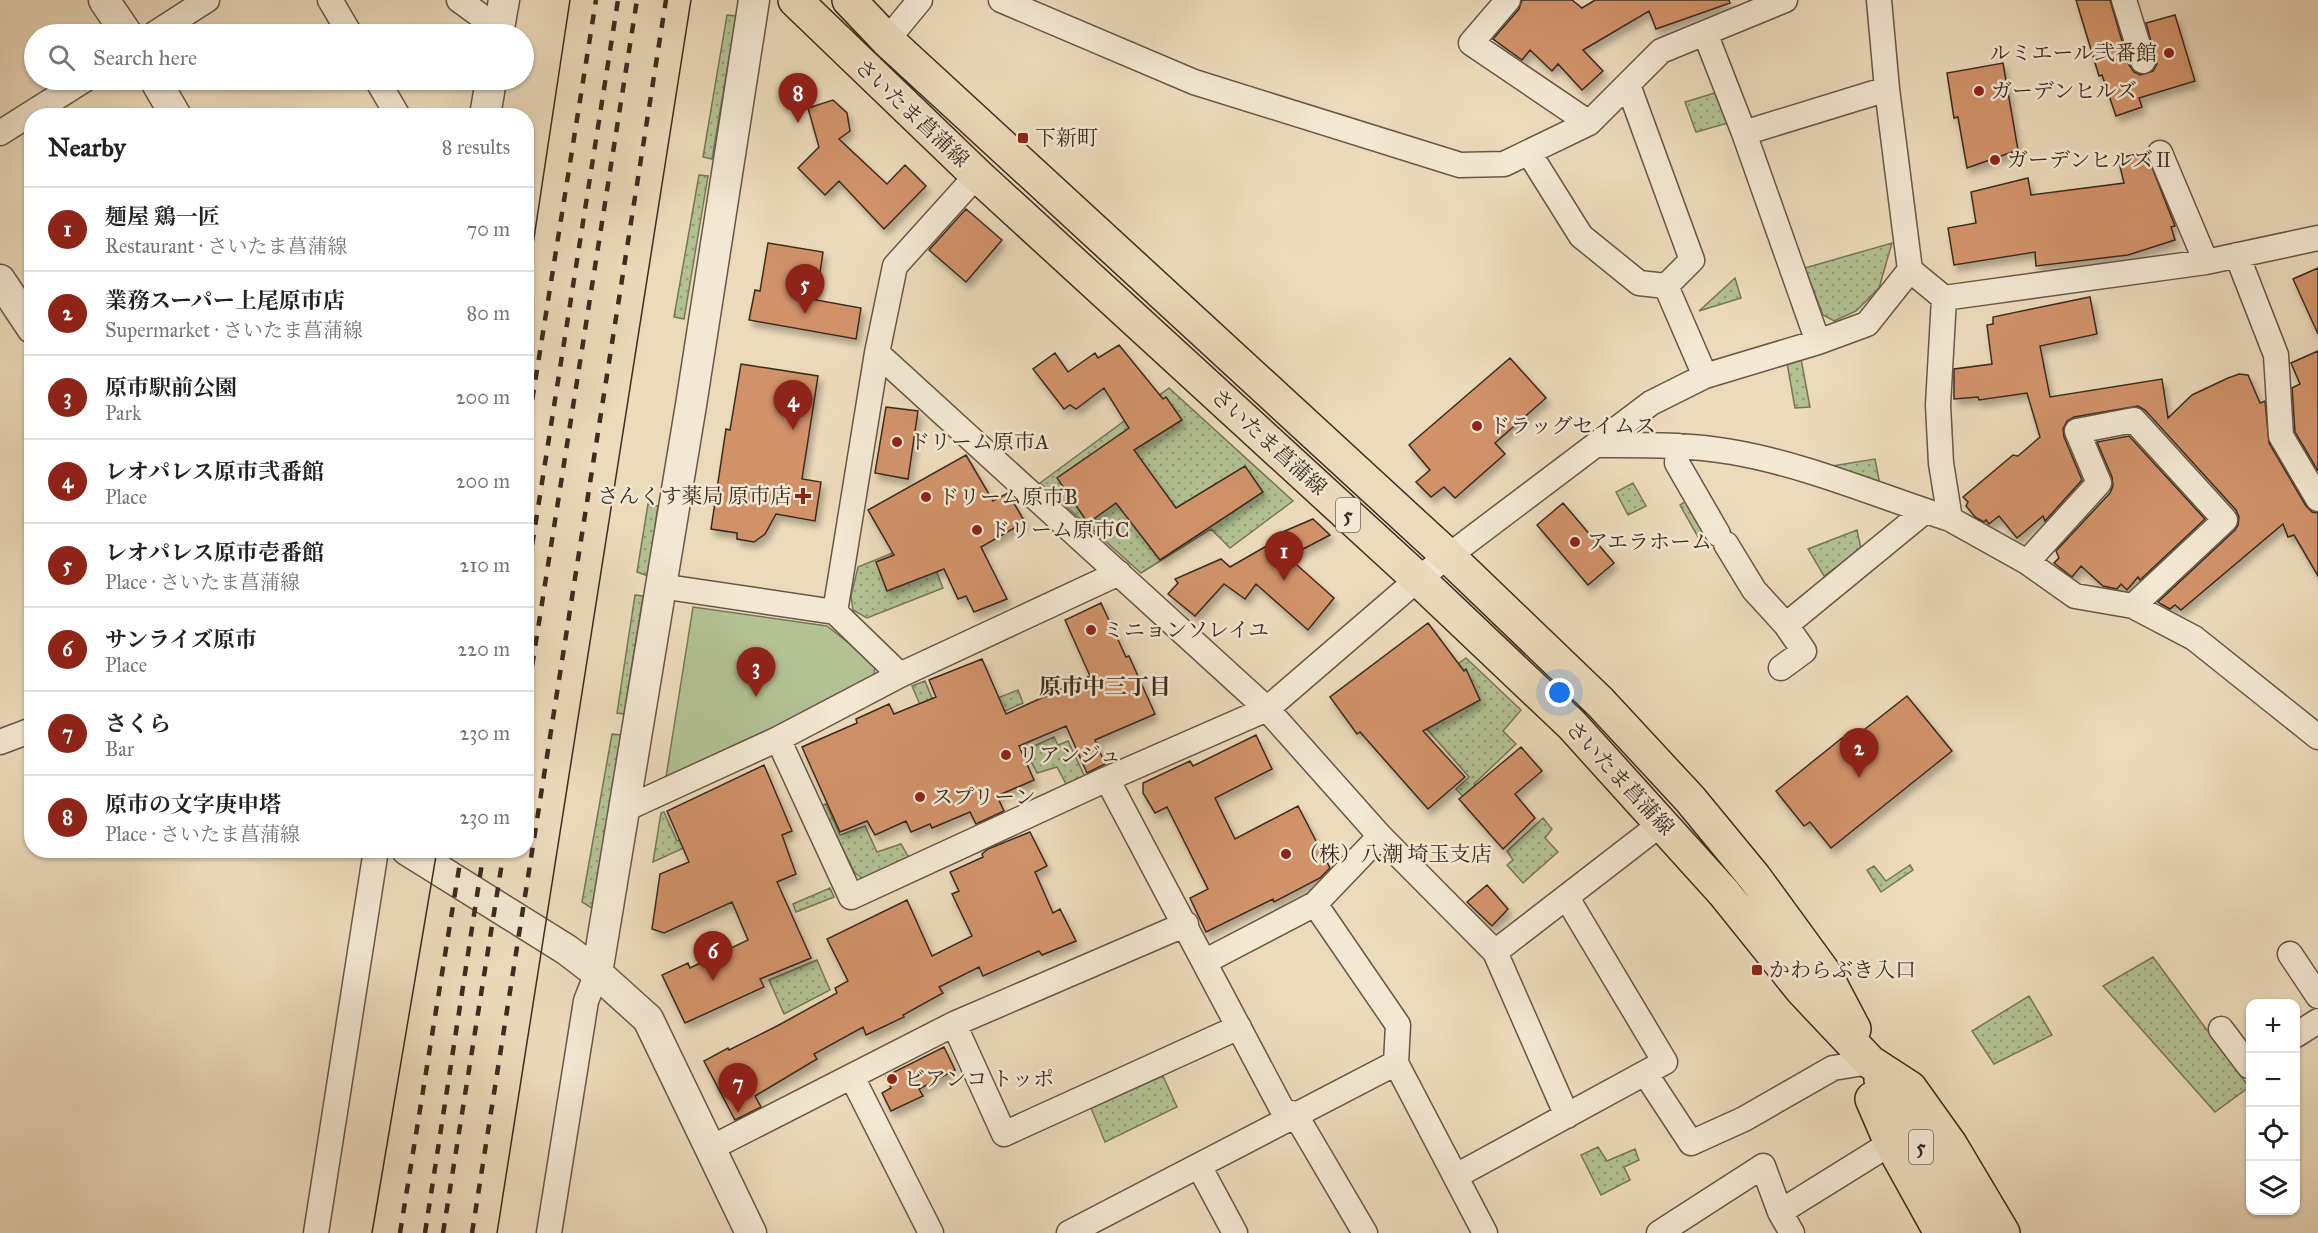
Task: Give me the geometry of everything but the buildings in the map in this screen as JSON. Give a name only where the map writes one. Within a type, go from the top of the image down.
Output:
[{"type":"main road","name":"さいたま菖蒲線","points":[[795,0],[978,175],[1418,579],[1572,725],[1724,893],[1802,990],[1870,1062]]},
{"type":"main road","name":"さいたま菖蒲線","points":[[849,0],[887,40],[1448,556],[1600,702],[1690,799],[1755,878],[1826,974],[1870,1062],[1972,1233]]},
{"type":"main road","name":"5","points":[[1870,1062],[1872,1102],[1891,1143],[1941,1233]]},
{"type":"main road","name":"5","points":[[1870,1062],[1910,1088],[1950,1144],[2003,1233]]},
{"type":"street","points":[[104,0],[120,24]]},
{"type":"street","points":[[170,24],[207,0]]},
{"type":"street","points":[[330,0],[344,24]]},
{"type":"street","points":[[459,0],[500,21]]},
{"type":"street","points":[[549,1233],[586,1001],[597,973],[691,405],[754,0]]},
{"type":"street","points":[[887,40],[920,0]]},
{"type":"street","points":[[1001,0],[1033,6],[1194,82],[1460,165],[1504,164],[1589,123],[1661,51],[1785,0]]},
{"type":"street","points":[[1508,0],[1471,43],[1589,123]]},
{"type":"street","points":[[1879,0],[1887,89],[1910,270],[1944,298],[2206,262],[2318,238]]},
{"type":"street","points":[[2124,0],[2143,61]]},
{"type":"street","points":[[1705,33],[1744,133],[1818,342]]},
{"type":"street","points":[[1628,85],[1692,260],[1666,286]]},
{"type":"street","points":[[1744,133],[1887,89]]},
{"type":"street","points":[[40,108],[68,90]]},
{"type":"street","points":[[161,90],[171,108]]},
{"type":"street","points":[[382,90],[393,108]]},
{"type":"street","points":[[486,108],[489,90]]},
{"type":"street","points":[[0,133],[24,118]]},
{"type":"street","points":[[1529,153],[1581,236],[1640,283],[1666,286]]},
{"type":"street","points":[[2160,153],[2206,262]]},
{"type":"street","points":[[835,612],[877,353],[895,266],[978,175]]},
{"type":"street","points":[[2238,255],[2276,355],[2281,436],[2318,499]]},
{"type":"street","points":[[778,739],[851,897],[1107,779],[1267,709],[1418,579],[1651,403],[1705,376],[1818,342],[1867,324],[1910,270]]},
{"type":"street","points":[[0,280],[24,316]]},
{"type":"street","points":[[1666,286],[1705,376]]},
{"type":"street","points":[[1944,298],[1938,405],[1941,463],[1950,519]]},
{"type":"street","points":[[877,353],[1267,709],[1380,836],[1495,952],[1568,1116]]},
{"type":"street","points":[[2027,562],[2098,483],[2077,431],[2134,420],[2225,520],[2133,606]]},
{"type":"street","points":[[1596,446],[1678,446],[1732,452],[1791,466],[1950,519],[2027,562],[2075,596],[2133,606],[2194,638],[2318,737]]},
{"type":"street","points":[[1678,446],[1677,463],[1722,539],[1754,590],[1786,625],[1804,651],[1781,668]]},
{"type":"street","points":[[1786,625],[1925,511]]},
{"type":"street","points":[[623,810],[778,739],[900,675],[1119,573]]},
{"type":"street","points":[[660,586],[835,612],[900,675]]},
{"type":"street","points":[[1,739],[24,732]]},
{"type":"street","points":[[1107,779],[1186,924],[1283,1111],[1295,1114],[1365,1233]]},
{"type":"street","points":[[1495,952],[1662,822]]},
{"type":"street","points":[[1204,962],[1315,904],[1380,836]]},
{"type":"street","points":[[316,1233],[374,858]]},
{"type":"street","points":[[420,858],[567,950],[597,973],[648,1019],[752,1233]]},
{"type":"street","points":[[1456,1176],[1665,1062],[1567,898]]},
{"type":"street","points":[[1315,904],[1398,1025],[1396,1063],[1485,1233]]},
{"type":"street","points":[[711,1149],[954,1024],[1186,924]]},
{"type":"street","points":[[2290,954],[2318,996]]},
{"type":"street","points":[[2300,1032],[2318,1021]]},
{"type":"street","points":[[954,1024],[1004,1134],[1239,1027]]},
{"type":"street","points":[[2221,1029],[2246,1063]]},
{"type":"street","points":[[1645,1073],[1690,1143],[1744,1119],[1833,1068],[1870,1062]]},
{"type":"street","points":[[1069,1233],[1396,1063]]},
{"type":"street","points":[[852,1077],[931,1233]]},
{"type":"street","points":[[1780,1212],[1891,1143]]},
{"type":"street","points":[[1199,1166],[1234,1233]]},
{"type":"street","points":[[1659,1233],[1763,1166],[1780,1212],[1792,1233]]},
{"type":"green space","points":[[727,15],[736,16],[712,159],[703,157]]},
{"type":"green space","points":[[1718,92],[1728,123],[1696,132],[1685,102]]},
{"type":"green space","points":[[699,175],[708,176],[684,319],[674,317]]},
{"type":"green space","points":[[1892,243],[1879,288],[1856,311],[1834,321],[1823,315],[1805,268]]},
{"type":"green space","points":[[1735,278],[1741,298],[1699,311]]},
{"type":"green space","points":[[1801,359],[1810,407],[1795,408],[1787,363]]},
{"type":"green space","points":[[1169,388],[1293,501],[1230,548],[1211,529],[1141,573],[1040,483]]},
{"type":"green space","points":[[1875,459],[1880,485],[1826,467]]},
{"type":"green space","points":[[1633,483],[1646,506],[1628,515],[1616,492]]},
{"type":"green space","points":[[1688,500],[1712,542],[1703,546],[1680,505]]},
{"type":"green space","points":[[648,504],[658,506],[648,576],[637,572]]},
{"type":"green space","points":[[1857,530],[1861,549],[1824,576],[1808,549]]},
{"type":"green space","points":[[924,540],[943,588],[867,618],[853,610],[851,596],[858,567]]},
{"type":"green space","points":[[635,595],[643,596],[624,714],[617,713]]},
{"type":"green space","points":[[693,607],[827,626],[875,664],[874,675],[791,719],[666,777]]},
{"type":"green space","points":[[1466,658],[1521,710],[1503,731],[1516,744],[1474,784],[1480,794],[1469,803],[1456,789],[1469,777],[1405,704]]},
{"type":"green space","points":[[925,681],[941,720],[1018,690],[1023,703],[936,742],[912,686]]},
{"type":"green space","points":[[612,734],[621,735],[593,909],[582,902]]},
{"type":"green space","points":[[1054,737],[1058,745],[1068,741],[1085,777],[1066,784],[1057,767],[1037,773],[1025,750]]},
{"type":"green space","points":[[826,804],[840,835],[865,826],[877,852],[901,844],[909,858],[863,879],[855,873],[821,806]]},
{"type":"green space","points":[[664,812],[677,841],[719,824],[730,827],[653,862],[661,813]]},
{"type":"green space","points":[[1543,818],[1552,829],[1545,838],[1558,852],[1523,883],[1507,865],[1513,860],[1507,851]]},
{"type":"green space","points":[[1910,865],[1913,870],[1881,892],[1867,870],[1874,866],[1886,881]]},
{"type":"green space","points":[[830,888],[834,897],[796,912],[793,904]]},
{"type":"green space","points":[[2153,957],[2246,1083],[2246,1089],[2215,1112],[2103,986]]},
{"type":"green space","points":[[817,960],[830,990],[784,1014],[769,980]]},
{"type":"green space","points":[[2029,996],[2052,1035],[1994,1064],[1972,1031]]},
{"type":"green space","points":[[1163,1076],[1177,1107],[1105,1142],[1091,1108]]},
{"type":"green space","points":[[1598,1147],[1607,1161],[1635,1149],[1639,1160],[1624,1167],[1630,1180],[1601,1195],[1581,1155]]},
{"type":"tram line","points":[[534,238],[570,0]]},
{"type":"tram line","points":[[497,1233],[691,0]]},
{"type":"tram line","points":[[372,1233],[436,858]]},
{"type":"railway","points":[[534,389],[596,0]]},
{"type":"railway","points":[[534,533],[618,0]]},
{"type":"railway","points":[[534,654],[637,0]]},
{"type":"railway","points":[[534,839],[666,0]]},
{"type":"railway","points":[[400,1233],[461,858]]},
{"type":"railway","points":[[425,1233],[483,858]]},
{"type":"railway","points":[[443,1233],[503,858]]},
{"type":"railway","points":[[472,1233],[531,858]]},
{"type":"place","name":"ルミエール弐番館","points":[[2169,53]]},
{"type":"place","name":"ガーデンヒルズ","points":[[1979,91]]},
{"type":"place","name":"原市の文字庚申塔","points":[[798,123]]},
{"type":"place","name":"下新町","points":[[1023,138]]},
{"type":"place","name":"ガーデンヒルズⅡ","points":[[1995,160]]},
{"type":"place","name":"レオパレス原市壱番館","points":[[805,314]]},
{"type":"place","name":"ドラッグセイムス","points":[[1477,426]]},
{"type":"place","name":"レオパレス原市弐番館","points":[[793,430]]},
{"type":"place","name":"ドリーム原市A","points":[[897,442]]},
{"type":"place","name":"さんくす薬局 原市店","points":[[803,496]]},
{"type":"place","name":"ドリーム原市B","points":[[926,497]]},
{"type":"place","name":"ドリーム原市C","points":[[977,530]]},
{"type":"place","name":"アエラホーム","points":[[1575,542]]},
{"type":"place","name":"麺屋 鶏一匠","points":[[1284,581]]},
{"type":"place","name":"ミニョンソレイユ","points":[[1091,630]]},
{"type":"place","name":"原市駅前公園","points":[[756,697]]},
{"type":"place","name":"リアンジュ","points":[[1006,755]]},
{"type":"place","name":"業務スーパー上尾原市店","points":[[1859,778]]},
{"type":"place","name":"スプリーン","points":[[920,797]]},
{"type":"place","name":"（株）八潮 埼玉支店","points":[[1286,854]]},
{"type":"place","name":"かわらぶき入口","points":[[1757,970]]},
{"type":"place","name":"サンライズ原市","points":[[713,981]]},
{"type":"place","name":"ビアンコ トッポ","points":[[892,1079]]},
{"type":"place","name":"さくら","points":[[738,1113]]},
{"type":"district","name":"原市中三丁目","points":[[1105,686]]}]
